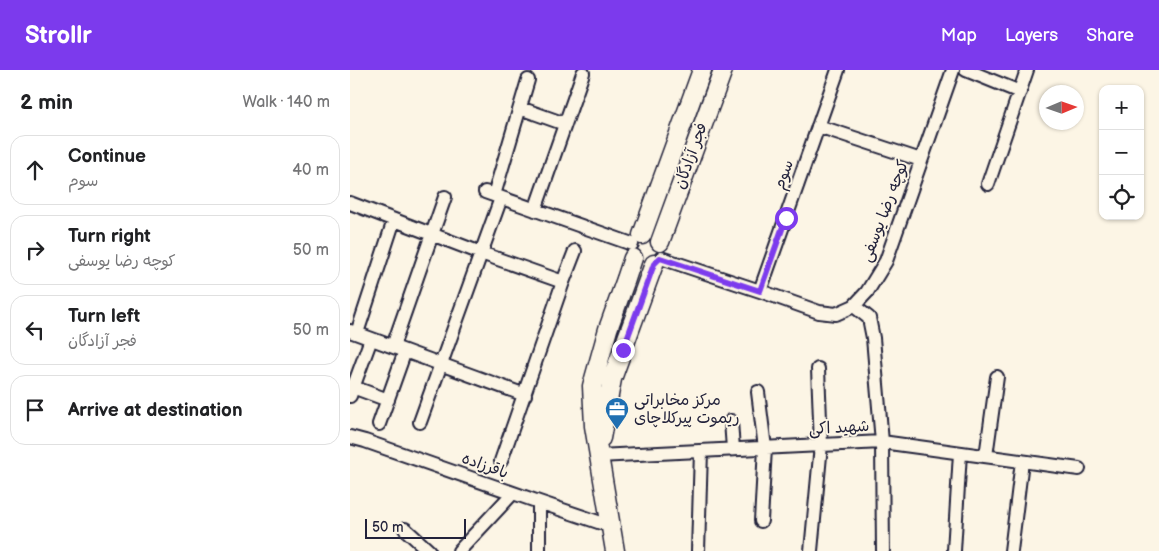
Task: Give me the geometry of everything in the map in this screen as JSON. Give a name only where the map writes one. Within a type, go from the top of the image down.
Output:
[{"type":"street","name":"فجر آزادگان","points":[[615,551],[598,456],[592,386],[608,329],[636,246],[702,70]]},
{"type":"street","name":"فجر آزادگان","points":[[598,456],[612,379],[723,70]]},
{"type":"street","name":"سوم","points":[[760,291],[838,70]]},
{"type":"street","name":"کوچه رضا یوسفی","points":[[854,306],[867,292],[886,261],[952,70]]},
{"type":"street","points":[[966,70],[1020,92]]},
{"type":"street","points":[[988,184],[1027,70]]},
{"type":"street","points":[[535,210],[583,73]]},
{"type":"street","points":[[420,422],[481,253],[493,195],[528,80]]},
{"type":"street","points":[[520,108],[565,124]]},
{"type":"street","points":[[818,126],[921,160]]},
{"type":"street","points":[[493,195],[636,246]]},
{"type":"street","points":[[379,424],[388,400],[399,348],[445,196]]},
{"type":"street","points":[[350,202],[433,235],[563,282]]},
{"type":"street","points":[[394,220],[353,332],[525,395]]},
{"type":"street","points":[[649,234],[656,237],[658,255],[648,266],[642,266],[637,262],[636,246],[649,234]]},
{"type":"street","points":[[502,461],[575,251]]},
{"type":"street","points":[[658,255],[819,312],[836,314],[854,306],[869,318],[873,338],[882,442],[883,551]]},
{"type":"street","points":[[371,339],[351,389],[388,400]]},
{"type":"street","points":[[812,551],[821,445],[818,369]]},
{"type":"street","points":[[986,456],[997,377]]},
{"type":"street","points":[[758,392],[765,448],[761,522]]},
{"type":"street","points":[[731,421],[733,449]]},
{"type":"street","name":"باقرزاده","points":[[350,437],[610,526]]},
{"type":"street","name":"شهید اکی","points":[[598,456],[882,442],[1079,469]]},
{"type":"street","points":[[698,551],[701,451]]},
{"type":"street","points":[[954,551],[960,453]]},
{"type":"street","points":[[1011,551],[1022,461]]},
{"type":"street","points":[[459,551],[513,493]]},
{"type":"street","points":[[539,502],[539,551]]},
{"type":"street","points":[[406,529],[429,551]]},
{"type":"place","name":"مرکز مخابراتی ریموت پیرکلاچای","points":[[617,430]]},
{"type":"route","points":[[623,350],[654,264],[660,258],[760,291],[786,218]]}]
